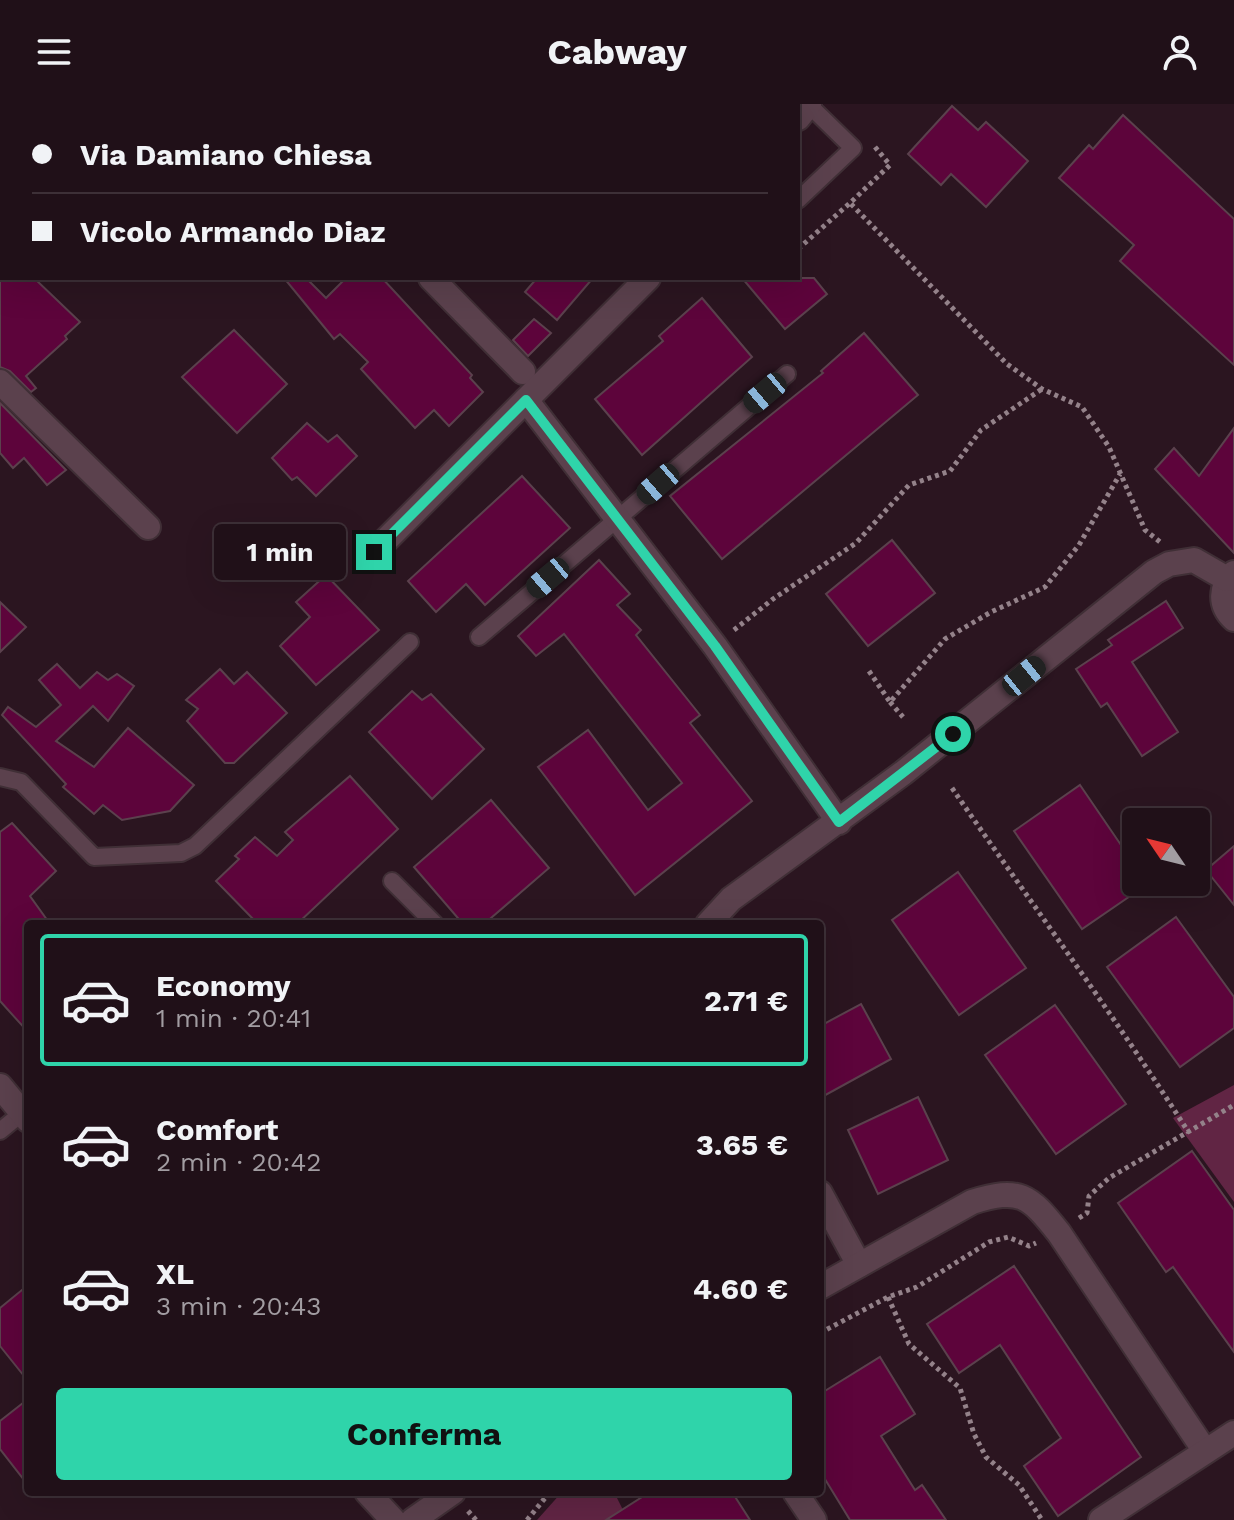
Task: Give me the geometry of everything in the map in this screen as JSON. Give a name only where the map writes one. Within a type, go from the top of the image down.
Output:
[{"type":"street","points":[[433,280],[523,372]]},
{"type":"street","points":[[374,552],[646,280]]},
{"type":"street","points":[[0,382],[148,527]]},
{"type":"street","points":[[526,400],[715,646],[839,822]]},
{"type":"street","points":[[712,920],[731,899],[839,822],[1154,572],[1169,564],[1194,560],[1231,576],[1222,598],[1234,619]]},
{"type":"street","points":[[0,1086],[24,1116]]},
{"type":"street","points":[[824,1285],[972,1202],[997,1194],[1018,1193],[1038,1206],[1059,1233],[1205,1451]]},
{"type":"street","points":[[824,1200],[859,1265]]},
{"type":"street","points":[[1101,1520],[1234,1433]]},
{"type":"street","points":[[371,1496],[393,1520]]},
{"type":"street","points":[[413,1520],[447,1496]]},
{"type":"street","points":[[798,1496],[814,1520]]},
{"type":"lane","points":[[800,198],[853,148],[809,104]]},
{"type":"lane","points":[[479,637],[787,374]]},
{"type":"lane","points":[[0,777],[21,782],[94,857],[181,853],[195,846],[410,642]]},
{"type":"lane","points":[[392,881],[431,920]]},
{"type":"lane","points":[[0,1131],[24,1118]]},
{"type":"path","points":[[800,247],[890,165],[873,145]]},
{"type":"path","points":[[850,203],[1007,364],[1042,389],[1082,407],[1109,447],[1145,530]]},
{"type":"path","points":[[715,646],[773,599],[856,543],[909,485],[950,471],[981,430],[1042,389]]},
{"type":"path","points":[[890,702],[945,639],[991,612],[1045,587],[1079,545],[1120,474]]},
{"type":"path","points":[[869,671],[903,717]]},
{"type":"path","points":[[952,788],[1011,876],[1049,924],[1189,1133]]},
{"type":"path","points":[[824,1331],[888,1297],[917,1287],[989,1242],[1008,1237],[1029,1246],[1059,1233],[1087,1213],[1089,1196],[1109,1178],[1234,1105]]},
{"type":"path","points":[[888,1297],[909,1344],[960,1388],[974,1434],[986,1457],[1019,1485],[1042,1520]]},
{"type":"path","points":[[527,1520],[547,1496]]},
{"type":"shaded area","points":[[1234,1085],[1234,1202],[1173,1118]]},
{"type":"shaded area","points":[[558,1496],[616,1496],[628,1520],[537,1520]]},
{"type":"building","points":[[952,106],[978,130],[986,122],[1028,161],[986,207],[951,174],[941,185],[908,154]]},
{"type":"building","points":[[1123,115],[1234,219],[1234,365],[1120,261],[1134,245],[1059,178],[1089,145],[1093,149]]},
{"type":"building","points":[[814,278],[827,294],[785,329],[744,280]]},
{"type":"building","points":[[0,280],[36,280],[80,322],[65,336],[67,339],[26,376],[36,388],[31,392],[10,371],[0,367]]},
{"type":"building","points":[[286,280],[308,280],[326,298],[344,280],[384,280],[472,375],[470,378],[483,392],[449,426],[434,410],[415,428],[361,369],[368,362],[340,334],[334,339]]},
{"type":"building","points":[[535,280],[591,280],[557,320],[525,292]]},
{"type":"building","points":[[702,298],[752,357],[642,455],[595,399],[663,341],[659,336]]},
{"type":"building","points":[[534,319],[551,333],[528,356],[513,340]]},
{"type":"building","points":[[234,330],[287,384],[237,433],[182,377]]},
{"type":"building","points":[[864,333],[918,395],[722,559],[670,496],[823,373],[821,371]]},
{"type":"building","points":[[0,403],[66,470],[47,485],[24,458],[13,468],[0,453]]},
{"type":"building","points":[[307,423],[328,442],[337,435],[357,456],[316,496],[297,477],[292,480],[272,458]]},
{"type":"building","points":[[1234,428],[1234,553],[1155,469],[1174,448],[1199,476]]},
{"type":"building","points":[[522,476],[570,528],[485,605],[466,584],[436,612],[408,581]]},
{"type":"building","points":[[892,540],[935,593],[868,646],[826,594]]},
{"type":"building","points":[[599,560],[630,594],[617,605],[641,630],[636,635],[700,715],[690,723],[752,801],[635,895],[538,767],[588,730],[648,810],[682,783],[564,634],[536,656],[518,636]]},
{"type":"building","points":[[326,575],[379,630],[316,685],[280,646],[310,617],[296,602]]},
{"type":"building","points":[[1166,601],[1183,628],[1132,662],[1178,732],[1142,756],[1107,703],[1101,707],[1076,669],[1112,645],[1108,640]]},
{"type":"building","points":[[0,602],[26,627],[0,652]]},
{"type":"building","points":[[57,664],[80,688],[97,672],[108,680],[117,674],[134,686],[108,721],[93,706],[56,741],[94,767],[128,728],[194,785],[170,811],[122,820],[103,805],[94,814],[63,787],[66,784],[2,715],[8,707],[36,727],[61,705],[39,680]]},
{"type":"building","points":[[220,669],[234,684],[247,672],[287,713],[234,763],[225,763],[187,721],[198,709],[186,700]]},
{"type":"building","points":[[412,691],[422,700],[431,694],[484,749],[432,799],[369,732]]},
{"type":"building","points":[[350,776],[398,829],[301,920],[254,920],[216,881],[239,859],[235,856],[255,837],[277,856],[293,840],[285,832]]},
{"type":"building","points":[[1080,785],[1122,846],[1122,896],[1130,896],[1082,929],[1014,831]]},
{"type":"building","points":[[491,800],[549,868],[489,920],[460,920],[414,867]]},
{"type":"building","points":[[12,823],[56,871],[30,896],[47,920],[24,920],[24,1028],[0,1001],[0,832]]},
{"type":"building","points":[[1234,846],[1234,905],[1210,875],[1210,867]]},
{"type":"building","points":[[958,872],[1026,968],[959,1015],[892,920]]},
{"type":"building","points":[[1176,917],[1234,997],[1234,1028],[1180,1067],[1107,967]]},
{"type":"building","points":[[861,1004],[891,1059],[824,1096],[824,1024]]},
{"type":"building","points":[[1055,1005],[1126,1104],[1056,1154],[985,1055]]},
{"type":"building","points":[[918,1097],[948,1160],[878,1194],[848,1130]]},
{"type":"building","points":[[1192,1151],[1234,1210],[1234,1352],[1173,1267],[1166,1272],[1118,1203]]},
{"type":"building","points":[[1014,1266],[1141,1457],[1058,1516],[1024,1466],[1061,1438],[1000,1345],[959,1373],[927,1324]]},
{"type":"building","points":[[24,1288],[24,1376],[0,1346],[0,1308]]},
{"type":"building","points":[[880,1357],[915,1414],[881,1436],[915,1490],[922,1485],[946,1520],[850,1520],[824,1478],[824,1392]]},
{"type":"building","points":[[24,1402],[24,1480],[0,1449],[0,1421]]},
{"type":"building","points":[[644,1496],[735,1496],[750,1520],[606,1520]]},
{"type":"route","points":[[374,552],[526,400],[715,646],[839,822],[953,734]]}]
